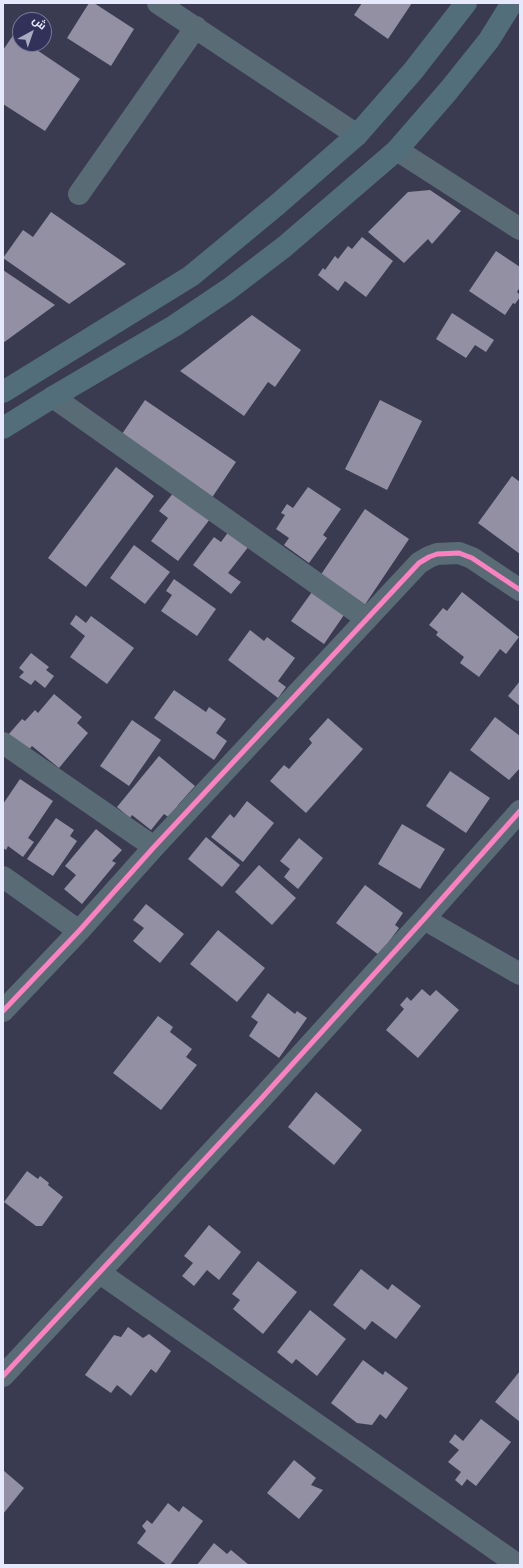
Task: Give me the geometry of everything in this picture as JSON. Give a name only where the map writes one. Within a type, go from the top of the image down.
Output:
[{"type":"main road","points":[[3,392],[191,276],[278,204],[357,135],[413,71],[466,3]]},
{"type":"main road","points":[[3,428],[174,326],[229,289],[284,247],[397,150],[449,90],[484,46],[512,3]]},
{"type":"street","points":[[158,3],[357,135]]},
{"type":"street","points":[[79,194],[196,27]]},
{"type":"street","points":[[397,150],[520,229]]},
{"type":"street","points":[[53,397],[367,619]]},
{"type":"street","points":[[3,1011],[79,931],[154,847],[419,563],[437,554],[459,553],[472,558],[520,590]]},
{"type":"street","points":[[3,743],[154,847]]},
{"type":"street","points":[[3,1376],[100,1273],[424,920],[520,810]]},
{"type":"street","points":[[3,877],[79,931]]},
{"type":"street","points":[[424,920],[520,974]]},
{"type":"street","points":[[100,1273],[518,1565]]},
{"type":"building","points":[[89,3],[94,3],[134,29],[111,66],[67,38]]},
{"type":"building","points":[[362,3],[412,3],[388,39],[354,15]]},
{"type":"building","points":[[12,37],[12,52],[40,52],[80,79],[45,131],[3,104],[3,50]]},
{"type":"building","points":[[430,190],[461,211],[432,244],[428,239],[404,263],[368,232],[408,192]]},
{"type":"building","points":[[51,212],[126,264],[69,304],[3,258],[23,230],[33,237]]},
{"type":"building","points":[[362,237],[393,261],[366,297],[345,281],[338,291],[318,275],[323,268],[325,270],[335,256],[338,259],[348,246],[352,249]]},
{"type":"building","points":[[496,251],[520,267],[520,287],[517,292],[520,297],[515,304],[513,303],[505,315],[469,291]]},
{"type":"building","points":[[3,270],[55,305],[3,343]]},
{"type":"building","points":[[452,313],[494,340],[486,352],[475,345],[466,358],[436,339]]},
{"type":"building","points":[[252,315],[301,350],[275,387],[268,382],[244,416],[180,371]]},
{"type":"building","points":[[145,400],[236,462],[211,499],[120,437]]},
{"type":"building","points":[[380,400],[422,421],[387,490],[345,469]]},
{"type":"building","points":[[116,467],[154,496],[86,587],[48,558]]},
{"type":"building","points":[[512,476],[520,482],[520,554],[478,523]]},
{"type":"building","points":[[308,487],[341,509],[323,535],[327,538],[309,563],[284,545],[289,538],[276,529],[285,515],[281,513],[287,504],[293,508]]},
{"type":"building","points":[[174,492],[210,519],[178,561],[151,541],[168,518],[159,511]]},
{"type":"building","points":[[365,509],[409,539],[364,606],[320,576]]},
{"type":"building","points":[[229,531],[249,546],[228,573],[241,582],[231,594],[193,565],[214,537],[221,542]]},
{"type":"building","points":[[134,545],[170,572],[145,604],[110,578]]},
{"type":"building","points":[[174,579],[216,609],[197,636],[161,611],[172,595],[166,591]]},
{"type":"building","points":[[312,592],[344,615],[324,644],[291,621]]},
{"type":"building","points":[[462,592],[519,637],[506,654],[500,649],[479,677],[460,663],[464,657],[436,635],[438,632],[429,625],[443,608],[447,611]]},
{"type":"building","points":[[76,615],[86,623],[91,616],[134,648],[107,684],[70,657],[85,636],[70,624]]},
{"type":"building","points":[[250,630],[264,641],[267,637],[295,658],[278,681],[286,687],[278,698],[228,660]]},
{"type":"building","points":[[31,653],[49,667],[46,670],[54,676],[45,688],[35,680],[31,685],[19,677],[24,672],[19,668]]},
{"type":"building","points":[[520,681],[520,706],[508,696]]},
{"type":"building","points":[[174,690],[206,712],[209,707],[226,719],[216,733],[227,741],[214,760],[154,718]]},
{"type":"building","points":[[54,694],[82,717],[77,723],[88,733],[59,768],[32,746],[28,751],[8,735],[22,719],[25,721],[35,710],[38,713]]},
{"type":"building","points":[[495,717],[520,736],[520,768],[509,780],[470,750]]},
{"type":"building","points":[[328,718],[363,749],[306,813],[270,781],[284,765],[289,769],[312,743],[309,739]]},
{"type":"building","points":[[132,720],[161,740],[129,786],[100,766]]},
{"type":"building","points":[[159,756],[195,786],[178,805],[173,820],[164,814],[151,830],[132,815],[130,818],[117,807]]},
{"type":"building","points":[[450,771],[490,798],[466,833],[426,806]]},
{"type":"building","points":[[20,779],[53,801],[28,838],[34,842],[23,857],[8,846],[6,850],[3,848],[3,804]]},
{"type":"building","points":[[247,801],[274,823],[243,862],[211,837],[230,814],[234,818]]},
{"type":"building","points":[[56,818],[74,830],[70,836],[77,841],[53,876],[27,859]]},
{"type":"building","points":[[402,824],[445,849],[420,889],[378,864]]},
{"type":"building","points":[[96,829],[122,850],[112,861],[116,863],[82,904],[64,889],[76,875],[65,866]]},
{"type":"building","points":[[206,837],[240,865],[222,887],[188,859]]},
{"type":"building","points":[[299,838],[323,858],[298,889],[284,877],[290,869],[280,861]]},
{"type":"building","points":[[259,865],[296,898],[272,925],[235,892]]},
{"type":"building","points":[[365,885],[403,913],[395,925],[399,928],[379,955],[336,923]]},
{"type":"building","points":[[146,904],[184,934],[160,963],[133,941],[144,928],[133,920]]},
{"type":"building","points":[[218,930],[265,968],[237,1002],[190,964]]},
{"type":"building","points":[[422,989],[430,996],[436,990],[459,1010],[418,1058],[386,1030],[404,1009],[400,1005],[407,997],[411,1001]]},
{"type":"building","points":[[268,993],[295,1014],[297,1011],[307,1018],[279,1058],[249,1036],[258,1022],[251,1017]]},
{"type":"building","points":[[158,1016],[173,1027],[170,1032],[192,1049],[186,1057],[197,1065],[161,1110],[113,1073]]},
{"type":"building","points":[[316,1092],[362,1130],[334,1165],[288,1127]]},
{"type":"building","points":[[27,1171],[38,1179],[40,1176],[49,1183],[48,1185],[63,1197],[42,1226],[36,1226],[4,1202]]},
{"type":"building","points":[[209,1225],[241,1252],[219,1280],[207,1270],[194,1286],[182,1276],[193,1263],[184,1256]]},
{"type":"building","points":[[258,1261],[297,1292],[263,1334],[233,1309],[240,1300],[232,1294]]},
{"type":"building","points":[[361,1269],[388,1290],[392,1284],[421,1306],[396,1339],[372,1321],[365,1330],[333,1305]]},
{"type":"building","points":[[310,1310],[346,1339],[317,1376],[296,1359],[292,1364],[277,1352]]},
{"type":"building","points":[[128,1327],[143,1338],[149,1334],[171,1351],[156,1373],[151,1369],[131,1396],[117,1385],[111,1393],[85,1375],[114,1335],[121,1337]]},
{"type":"building","points":[[363,1360],[383,1375],[385,1371],[408,1388],[386,1419],[380,1414],[372,1425],[357,1423],[331,1403]]},
{"type":"building","points":[[520,1371],[520,1422],[495,1402]]},
{"type":"building","points":[[481,1419],[511,1442],[476,1486],[467,1479],[462,1486],[455,1480],[461,1472],[448,1462],[459,1450],[449,1442],[455,1434],[463,1441]]},
{"type":"building","points":[[294,1460],[316,1478],[311,1485],[323,1490],[299,1519],[267,1493]]},
{"type":"building","points":[[3,1470],[24,1488],[3,1514]]},
{"type":"building","points":[[168,1503],[179,1512],[183,1506],[203,1521],[170,1565],[167,1565],[137,1543],[146,1531],[142,1526],[147,1520],[152,1524]]},
{"type":"building","points":[[214,1543],[227,1554],[231,1550],[249,1565],[197,1565]]},
{"type":"cycle path","points":[[3,1011],[79,931],[154,847],[419,563],[437,554],[459,553],[472,558],[520,590]]},
{"type":"cycle path","points":[[3,1376],[259,1101],[520,811]]}]
